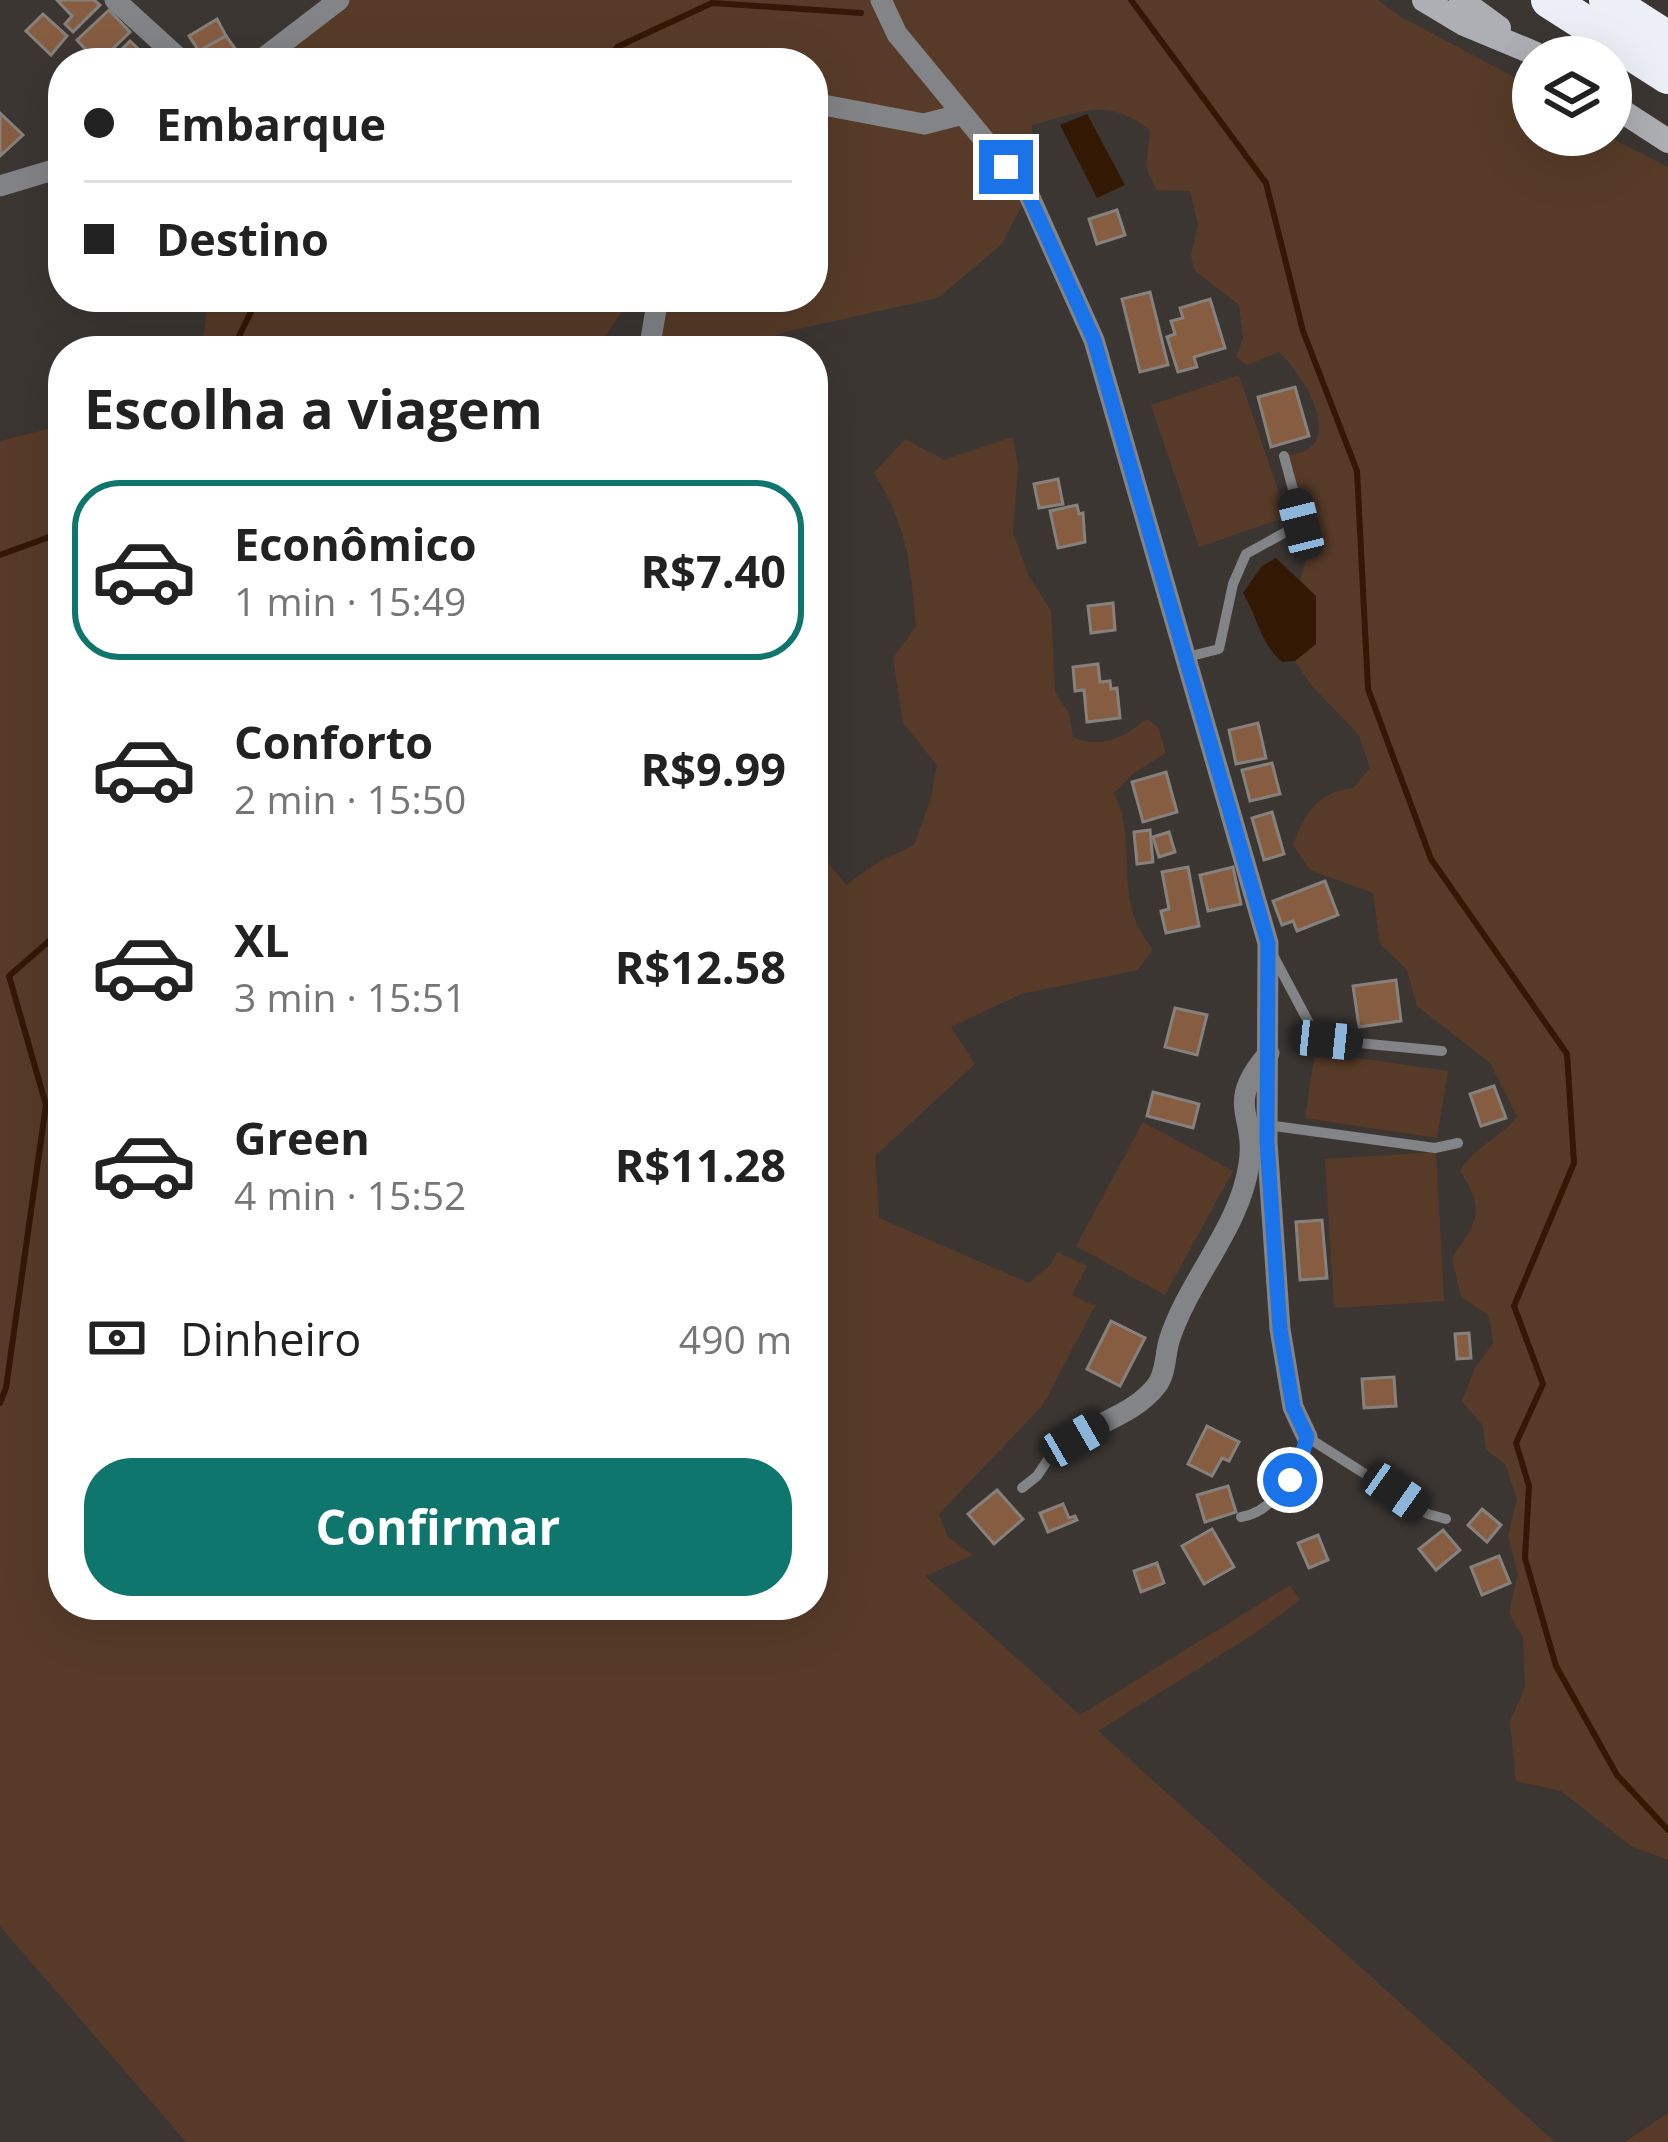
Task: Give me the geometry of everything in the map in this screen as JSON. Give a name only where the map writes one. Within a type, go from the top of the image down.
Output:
[{"type":"highway","points":[[1550,0],[1668,76]]},
{"type":"highway","points":[[1607,0],[1668,39]]},
{"type":"main road","points":[[1424,0],[1512,44]]},
{"type":"main road","points":[[1461,0],[1512,37]]},
{"type":"main road","points":[[1632,118],[1668,141]]},
{"type":"street","points":[[115,0],[168,48]]},
{"type":"street","points":[[277,48],[339,0]]},
{"type":"street","points":[[881,0],[897,34],[1028,194],[1094,340],[1268,943],[1267,1125],[1280,1329],[1293,1407],[1307,1437]]},
{"type":"street","points":[[828,106],[924,124],[963,114]]},
{"type":"street","points":[[0,186],[48,171]]},
{"type":"street","points":[[1097,1426],[1139,1404],[1160,1381],[1169,1340],[1191,1289],[1241,1198],[1250,1160],[1243,1112],[1247,1078],[1269,1053]]},
{"type":"lane","points":[[1186,657],[1219,649],[1233,584],[1246,554],[1301,524],[1284,456]]},
{"type":"lane","points":[[1268,943],[1286,986],[1309,1023],[1327,1040],[1442,1051]]},
{"type":"lane","points":[[1267,1125],[1435,1148],[1458,1143]]},
{"type":"lane","points":[[1022,1488],[1053,1452],[1097,1426]]},
{"type":"lane","points":[[1241,1517],[1254,1515],[1290,1480],[1307,1437],[1428,1514],[1446,1520]]},
{"type":"shaded area","points":[[339,0],[1378,0],[1512,76],[1512,156],[1632,156],[1632,149],[1668,167],[1668,1860],[1631,1846],[1561,1791],[1516,1781],[1510,1721],[1525,1688],[1523,1638],[1509,1613],[1518,1574],[1508,1536],[1517,1499],[1505,1464],[1486,1450],[1483,1426],[1462,1401],[1475,1368],[1493,1343],[1489,1316],[1461,1297],[1452,1258],[1475,1216],[1473,1196],[1460,1171],[1517,1117],[1490,1063],[1417,1006],[1407,970],[1380,944],[1373,893],[1310,870],[1293,845],[1314,806],[1330,794],[1353,788],[1370,768],[1359,735],[1295,661],[1316,644],[1316,597],[1300,581],[1310,545],[1284,456],[1311,447],[1318,437],[1311,397],[1279,352],[1247,365],[1236,357],[1243,339],[1239,305],[1194,270],[1191,255],[1198,225],[1190,191],[1156,190],[1146,167],[1150,130],[1135,119],[1107,110],[1032,125],[1028,193],[1002,244],[938,298],[776,336],[651,336],[654,312],[828,312],[828,48],[277,48]]},
{"type":"shaded area","points":[[1087,114],[1125,185],[1097,198],[1060,125]]},
{"type":"shaded area","points":[[207,312],[622,312],[605,336],[203,336]]},
{"type":"shaded area","points":[[1239,375],[1287,517],[1199,547],[1151,405]]},
{"type":"shaded area","points":[[48,429],[48,1620],[828,1620],[828,862],[846,885],[914,845],[937,765],[903,723],[893,658],[916,626],[912,583],[901,529],[874,473],[905,439],[944,460],[1013,437],[1018,465],[1013,533],[1029,576],[1051,611],[1055,692],[1069,714],[1073,737],[1112,740],[1147,719],[1158,727],[1166,753],[1134,773],[1114,793],[1125,832],[1132,911],[1153,949],[1138,970],[1021,994],[951,1027],[975,1064],[875,1156],[879,1218],[1029,1283],[1057,1252],[1087,1266],[1072,1295],[1095,1306],[1043,1405],[939,1514],[948,1537],[973,1555],[925,1576],[1080,1715],[1290,1585],[1300,1600],[1098,1731],[1555,2142],[186,2142],[0,1926],[0,441]]},
{"type":"shaded area","points":[[1276,558],[1316,596],[1316,644],[1295,661],[1282,662],[1275,655],[1243,593],[1262,566]]},
{"type":"shaded area","points":[[1315,1052],[1448,1071],[1437,1138],[1305,1118]]},
{"type":"shaded area","points":[[1143,1122],[1233,1171],[1165,1295],[1076,1246]]},
{"type":"shaded area","points":[[1436,1152],[1444,1301],[1334,1308],[1325,1159]]},
{"type":"shaded area","points":[[1668,2113],[1668,2142],[1625,2142]]},
{"type":"building","points":[[57,0],[94,0],[100,5],[73,32],[65,24],[72,16]]},
{"type":"building","points":[[109,10],[130,32],[113,48],[84,48],[77,40]]},
{"type":"building","points":[[43,14],[67,36],[48,52],[26,31]]},
{"type":"building","points":[[217,19],[226,36],[197,48],[189,36]]},
{"type":"building","points":[[226,36],[235,48],[204,48]]},
{"type":"building","points":[[0,113],[23,135],[0,156]]},
{"type":"building","points":[[1117,210],[1125,235],[1097,244],[1089,219]]},
{"type":"building","points":[[1150,292],[1168,365],[1140,372],[1122,299]]},
{"type":"building","points":[[1210,299],[1225,348],[1194,357],[1197,367],[1178,372],[1167,337],[1175,334],[1171,321],[1183,318],[1180,308]]},
{"type":"building","points":[[1295,387],[1309,436],[1271,447],[1258,397]]},
{"type":"building","points":[[1058,479],[1063,504],[1039,508],[1034,484]]},
{"type":"building","points":[[1077,505],[1079,514],[1083,513],[1085,542],[1058,548],[1050,511]]},
{"type":"building","points":[[1113,603],[1115,630],[1091,633],[1088,606]]},
{"type":"building","points":[[1098,664],[1100,682],[1110,681],[1111,689],[1117,688],[1120,718],[1087,722],[1084,690],[1075,691],[1073,667]]},
{"type":"building","points":[[1258,723],[1266,758],[1236,764],[1229,730]]},
{"type":"building","points":[[1272,763],[1280,794],[1250,801],[1242,770]]},
{"type":"building","points":[[1166,772],[1177,812],[1143,822],[1132,782]]},
{"type":"building","points":[[1272,812],[1284,854],[1264,860],[1252,818]]},
{"type":"building","points":[[1150,830],[1153,862],[1137,864],[1134,832]]},
{"type":"building","points":[[1169,832],[1175,852],[1159,857],[1153,837]]},
{"type":"building","points":[[1188,867],[1199,926],[1166,933],[1161,911],[1169,909],[1162,872]]},
{"type":"building","points":[[1233,867],[1241,904],[1208,911],[1200,875]]},
{"type":"building","points":[[1325,881],[1338,915],[1297,931],[1293,921],[1282,925],[1273,901]]},
{"type":"building","points":[[1396,980],[1401,1021],[1359,1027],[1353,986]]},
{"type":"building","points":[[1175,1008],[1207,1015],[1197,1055],[1165,1047]]},
{"type":"building","points":[[1494,1086],[1506,1118],[1481,1126],[1470,1094]]},
{"type":"building","points":[[1153,1092],[1199,1104],[1193,1128],[1147,1116]]},
{"type":"building","points":[[1322,1220],[1327,1278],[1300,1280],[1296,1222]]},
{"type":"building","points":[[1111,1321],[1145,1338],[1120,1386],[1087,1369]]},
{"type":"building","points":[[1469,1333],[1471,1358],[1457,1359],[1455,1334]]},
{"type":"building","points":[[1394,1377],[1396,1406],[1364,1408],[1362,1379]]},
{"type":"building","points":[[1207,1426],[1239,1442],[1229,1461],[1222,1458],[1212,1476],[1188,1464]]},
{"type":"building","points":[[1228,1486],[1236,1512],[1205,1522],[1197,1495]]},
{"type":"building","points":[[997,1490],[1023,1519],[994,1544],[968,1514]]},
{"type":"building","points":[[1063,1504],[1069,1518],[1077,1520],[1048,1532],[1040,1513]]},
{"type":"building","points":[[1482,1509],[1501,1525],[1487,1542],[1468,1525]]},
{"type":"building","points":[[1212,1529],[1234,1567],[1204,1584],[1182,1546]]},
{"type":"building","points":[[1443,1530],[1460,1550],[1436,1570],[1419,1549]]},
{"type":"building","points":[[1318,1535],[1328,1560],[1309,1568],[1298,1543]]},
{"type":"building","points":[[1499,1556],[1510,1583],[1482,1595],[1471,1567]]},
{"type":"building","points":[[1157,1563],[1164,1583],[1141,1592],[1134,1571]]},
{"type":"waterway","points":[[1131,0],[1266,183],[1303,331],[1357,471],[1368,689],[1431,859],[1567,1054],[1574,1163],[1514,1306],[1543,1384],[1516,1443],[1529,1486],[1525,1558],[1556,1666],[1617,1775],[1668,1830]]},
{"type":"waterway","points":[[616,48],[712,3],[861,13]]},
{"type":"waterway","points":[[239,336],[251,312]]},
{"type":"waterway","points":[[0,555],[48,537]]},
{"type":"waterway","points":[[0,1403],[6,1388],[46,1105],[9,976],[48,942]]},
{"type":"route","points":[[1006,167],[1028,194],[1094,340],[1268,943],[1267,1142],[1280,1329],[1293,1407],[1307,1437],[1290,1480]]}]
